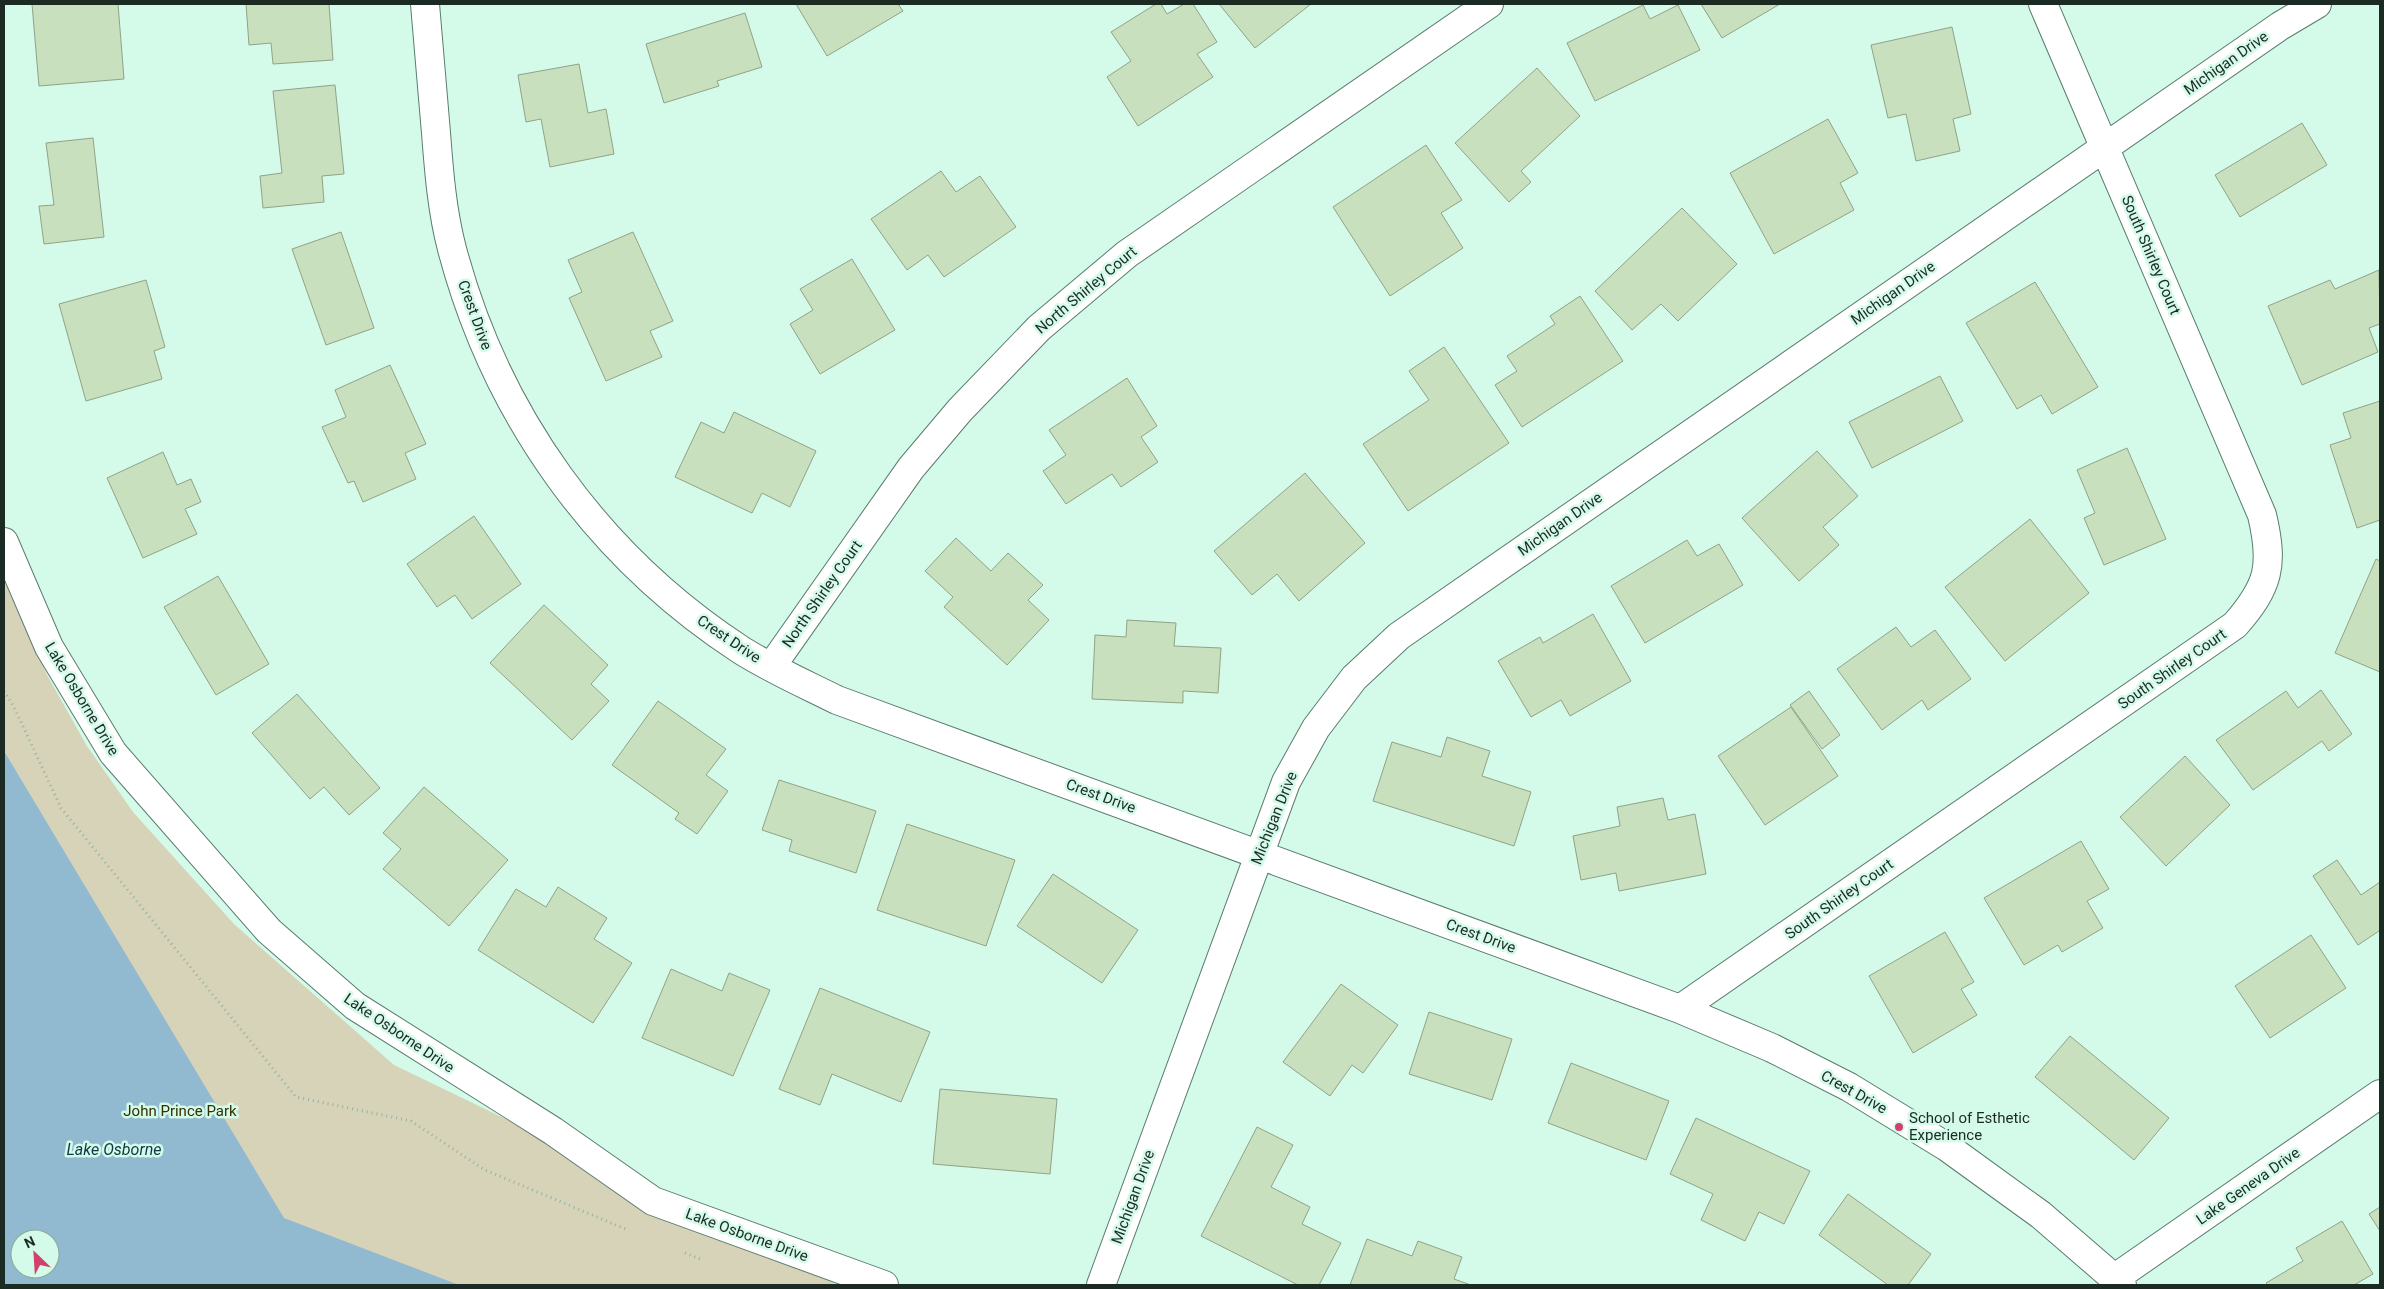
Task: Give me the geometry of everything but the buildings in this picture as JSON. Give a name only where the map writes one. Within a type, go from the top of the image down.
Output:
[{"type":"street","name":"Crest Drive","points":[[425,4],[441,189],[452,248],[479,333],[517,414],[566,488],[624,556],[668,597],[741,649],[770,667],[837,700],[1680,1009],[1772,1048],[1849,1087],[1947,1147],[2041,1215],[2119,1282]]},
{"type":"street","name":"North Shirley Court","points":[[770,667],[911,468],[960,410],[1039,328],[1127,254],[1489,4]]},
{"type":"street","points":[[2043,4],[2105,147]]},
{"type":"street","name":"Michigan Drive","points":[[1101,1285],[1286,782],[1316,728],[1354,678],[1399,636],[2285,22],[2318,4]]},
{"type":"street","name":"South Shirley Court","points":[[1680,1009],[2235,625],[2255,602],[2267,575],[2269,545],[2262,516],[2105,147]]},
{"type":"street","name":"Lake Osborne Drive","points":[[4,542],[49,647],[113,753],[269,931],[355,1006],[553,1131],[653,1200],[884,1285]]},
{"type":"street","name":"Lake Geneva Drive","points":[[2119,1282],[2380,1094]]},
{"type":"path","points":[[4,690],[62,808],[296,1097],[411,1121],[485,1170],[629,1230]]},
{"type":"path","points":[[684,1253],[702,1259]]},
{"type":"green space","name":"John Prince Park","points":[[4,567],[47,675],[87,746],[133,812],[234,924],[394,1065],[798,1260],[836,1285],[4,1285]]},
{"type":"water","name":"Lake Osborne","points":[[4,751],[284,1218],[459,1285],[4,1285]]},
{"type":"place","name":"School of Esthetic Experience","points":[[1899,1127]]}]
